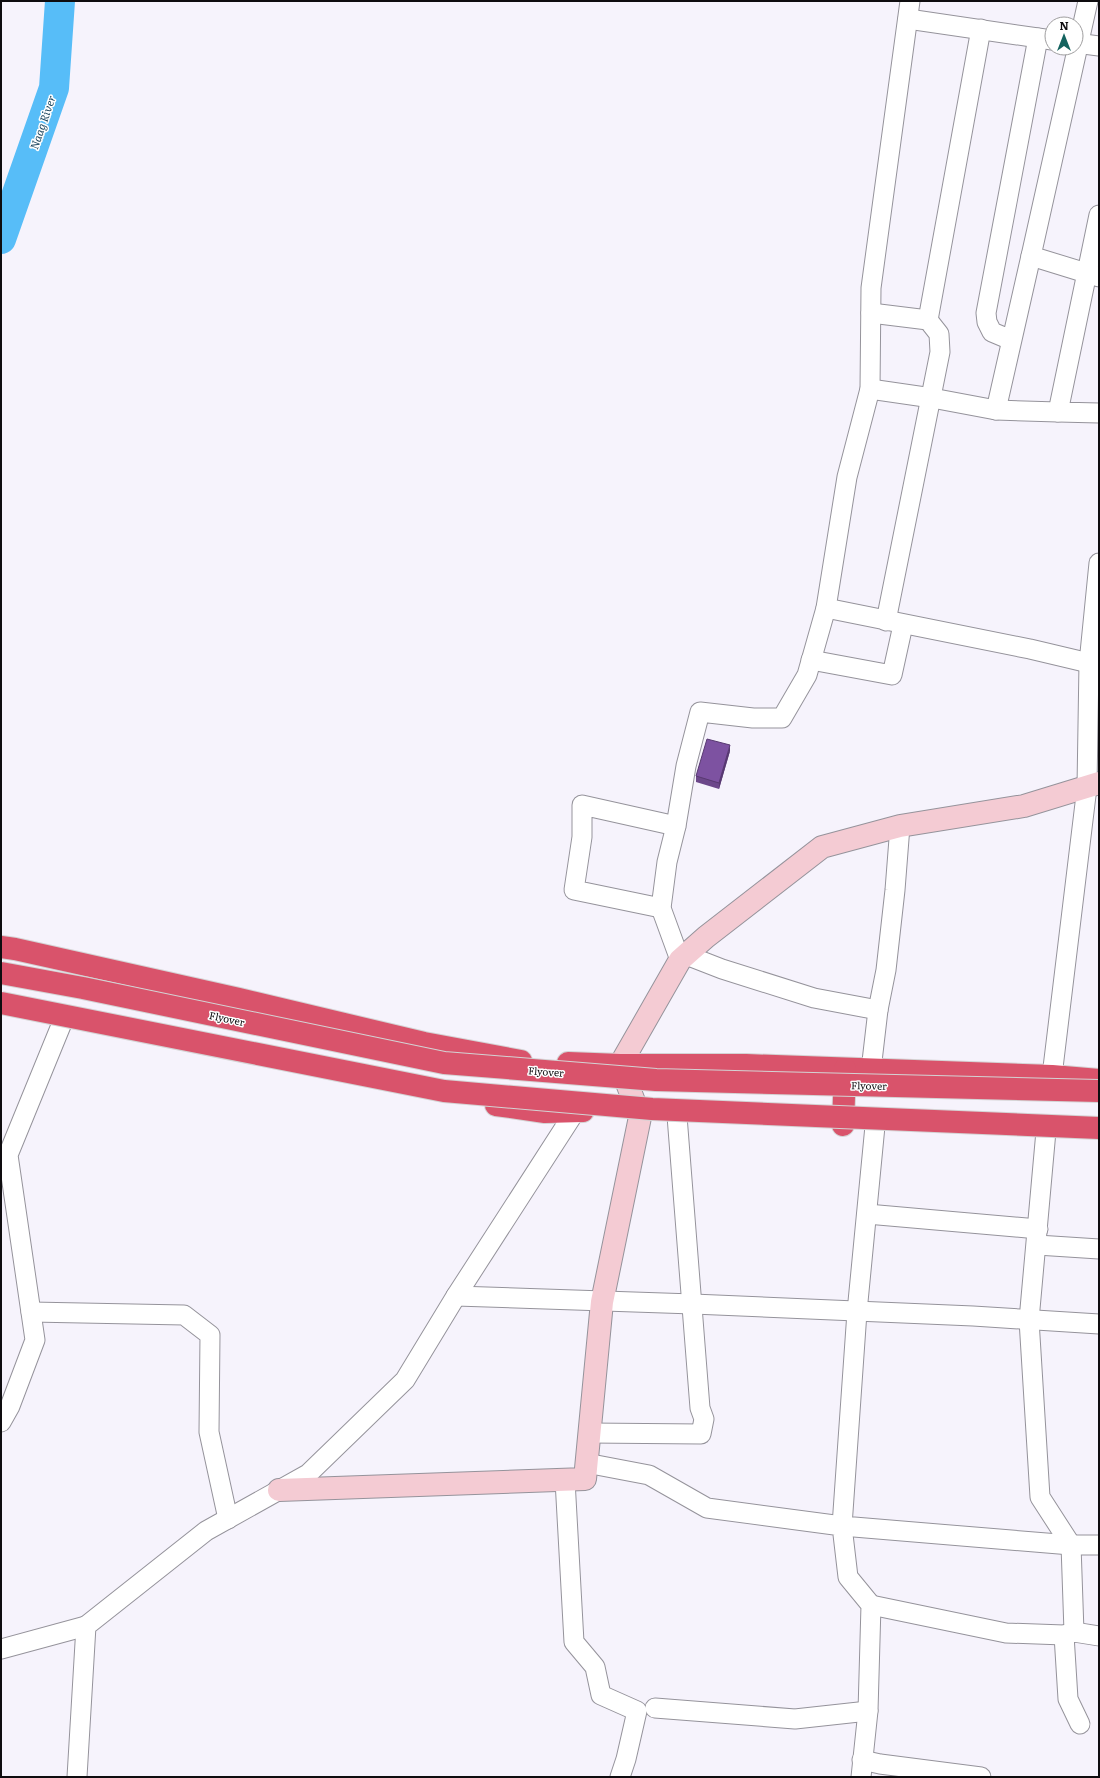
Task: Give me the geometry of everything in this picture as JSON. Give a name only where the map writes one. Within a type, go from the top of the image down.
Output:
[{"type":"highway","points":[[1,947],[16,949],[239,999],[424,1044],[518,1060],[620,1065],[746,1065],[1052,1076],[1099,1080]]},
{"type":"highway","name":"Flyover","points":[[1,973],[83,988],[444,1063],[656,1080],[1099,1091]]},
{"type":"highway","points":[[1,1003],[444,1091],[652,1109],[1099,1128]]},
{"type":"highway","points":[[1,1012],[162,1038],[444,1097],[545,1112],[576,1110],[640,1117],[661,1115],[843,1125],[1099,1134]]},
{"type":"highway","points":[[843,1125],[845,1069]]},
{"type":"street","points":[[1084,16],[1088,1]]},
{"type":"street","points":[[683,958],[661,908],[667,862],[676,826],[686,766],[700,712],[753,718],[782,718],[807,675],[826,608],[847,477],[870,390],[872,280],[909,10],[981,29],[1044,39]]},
{"type":"street","points":[[928,320],[981,29]]},
{"type":"street","points":[[1011,340],[992,332],[986,322],[986,313],[1044,44]]},
{"type":"street","points":[[1084,44],[1099,46]]},
{"type":"street","points":[[996,410],[1074,56]]},
{"type":"street","points":[[1058,412],[1093,275],[1099,216]]},
{"type":"street","points":[[1031,256],[1093,275]]},
{"type":"street","points":[[811,660],[892,675],[894,623],[920,448],[932,398],[940,352],[940,334],[928,320],[871,312]]},
{"type":"street","points":[[870,390],[932,398],[996,410],[1099,413]]},
{"type":"street","points":[[1052,1076],[1093,785],[1089,663],[1099,563]]},
{"type":"street","points":[[826,608],[894,623],[1030,649],[1089,663]]},
{"type":"street","points":[[279,1490],[584,1479],[602,1302],[640,1117],[620,1065],[683,958],[706,937],[822,847],[900,826],[1024,806],[1093,785]]},
{"type":"street","points":[[661,908],[574,890],[582,837],[582,805],[676,826]]},
{"type":"street","points":[[871,1070],[878,1010],[887,962],[900,826]]},
{"type":"street","points":[[683,958],[814,998],[878,1010]]},
{"type":"street","points":[[1,1422],[10,1406],[35,1340],[8,1155],[62,1023]]},
{"type":"street","points":[[1,1649],[86,1626],[206,1531],[308,1474],[405,1380],[456,1296],[576,1110]]},
{"type":"street","points":[[589,1433],[702,1434],[704,1419],[700,1408],[677,1116]]},
{"type":"street","points":[[875,1126],[857,1312],[842,1526],[848,1577],[871,1605],[1006,1633],[1099,1636]]},
{"type":"street","points":[[1046,1131],[1029,1320],[1040,1497],[1071,1545],[1068,1699],[1080,1724]]},
{"type":"street","points":[[867,1214],[1037,1237],[1099,1249]]},
{"type":"street","points":[[456,1296],[693,1304],[1099,1324]]},
{"type":"street","points":[[31,1312],[184,1315],[210,1335],[209,1432],[228,1519]]},
{"type":"street","points":[[586,1464],[649,1475],[707,1508],[842,1526],[1099,1546]]},
{"type":"street","points":[[565,1480],[574,1642],[595,1667],[601,1695],[637,1711],[626,1759],[620,1777]]},
{"type":"street","points":[[871,1605],[868,1711],[862,1768],[880,1764],[981,1777]]},
{"type":"street","points":[[77,1777],[86,1626]]},
{"type":"street","points":[[655,1708],[795,1719],[868,1711]]},
{"type":"building","points":[[707,739],[730,745],[719,783],[696,776]]},
{"type":"waterway","name":"Naag River","points":[[1,239],[54,88],[60,1]]}]
